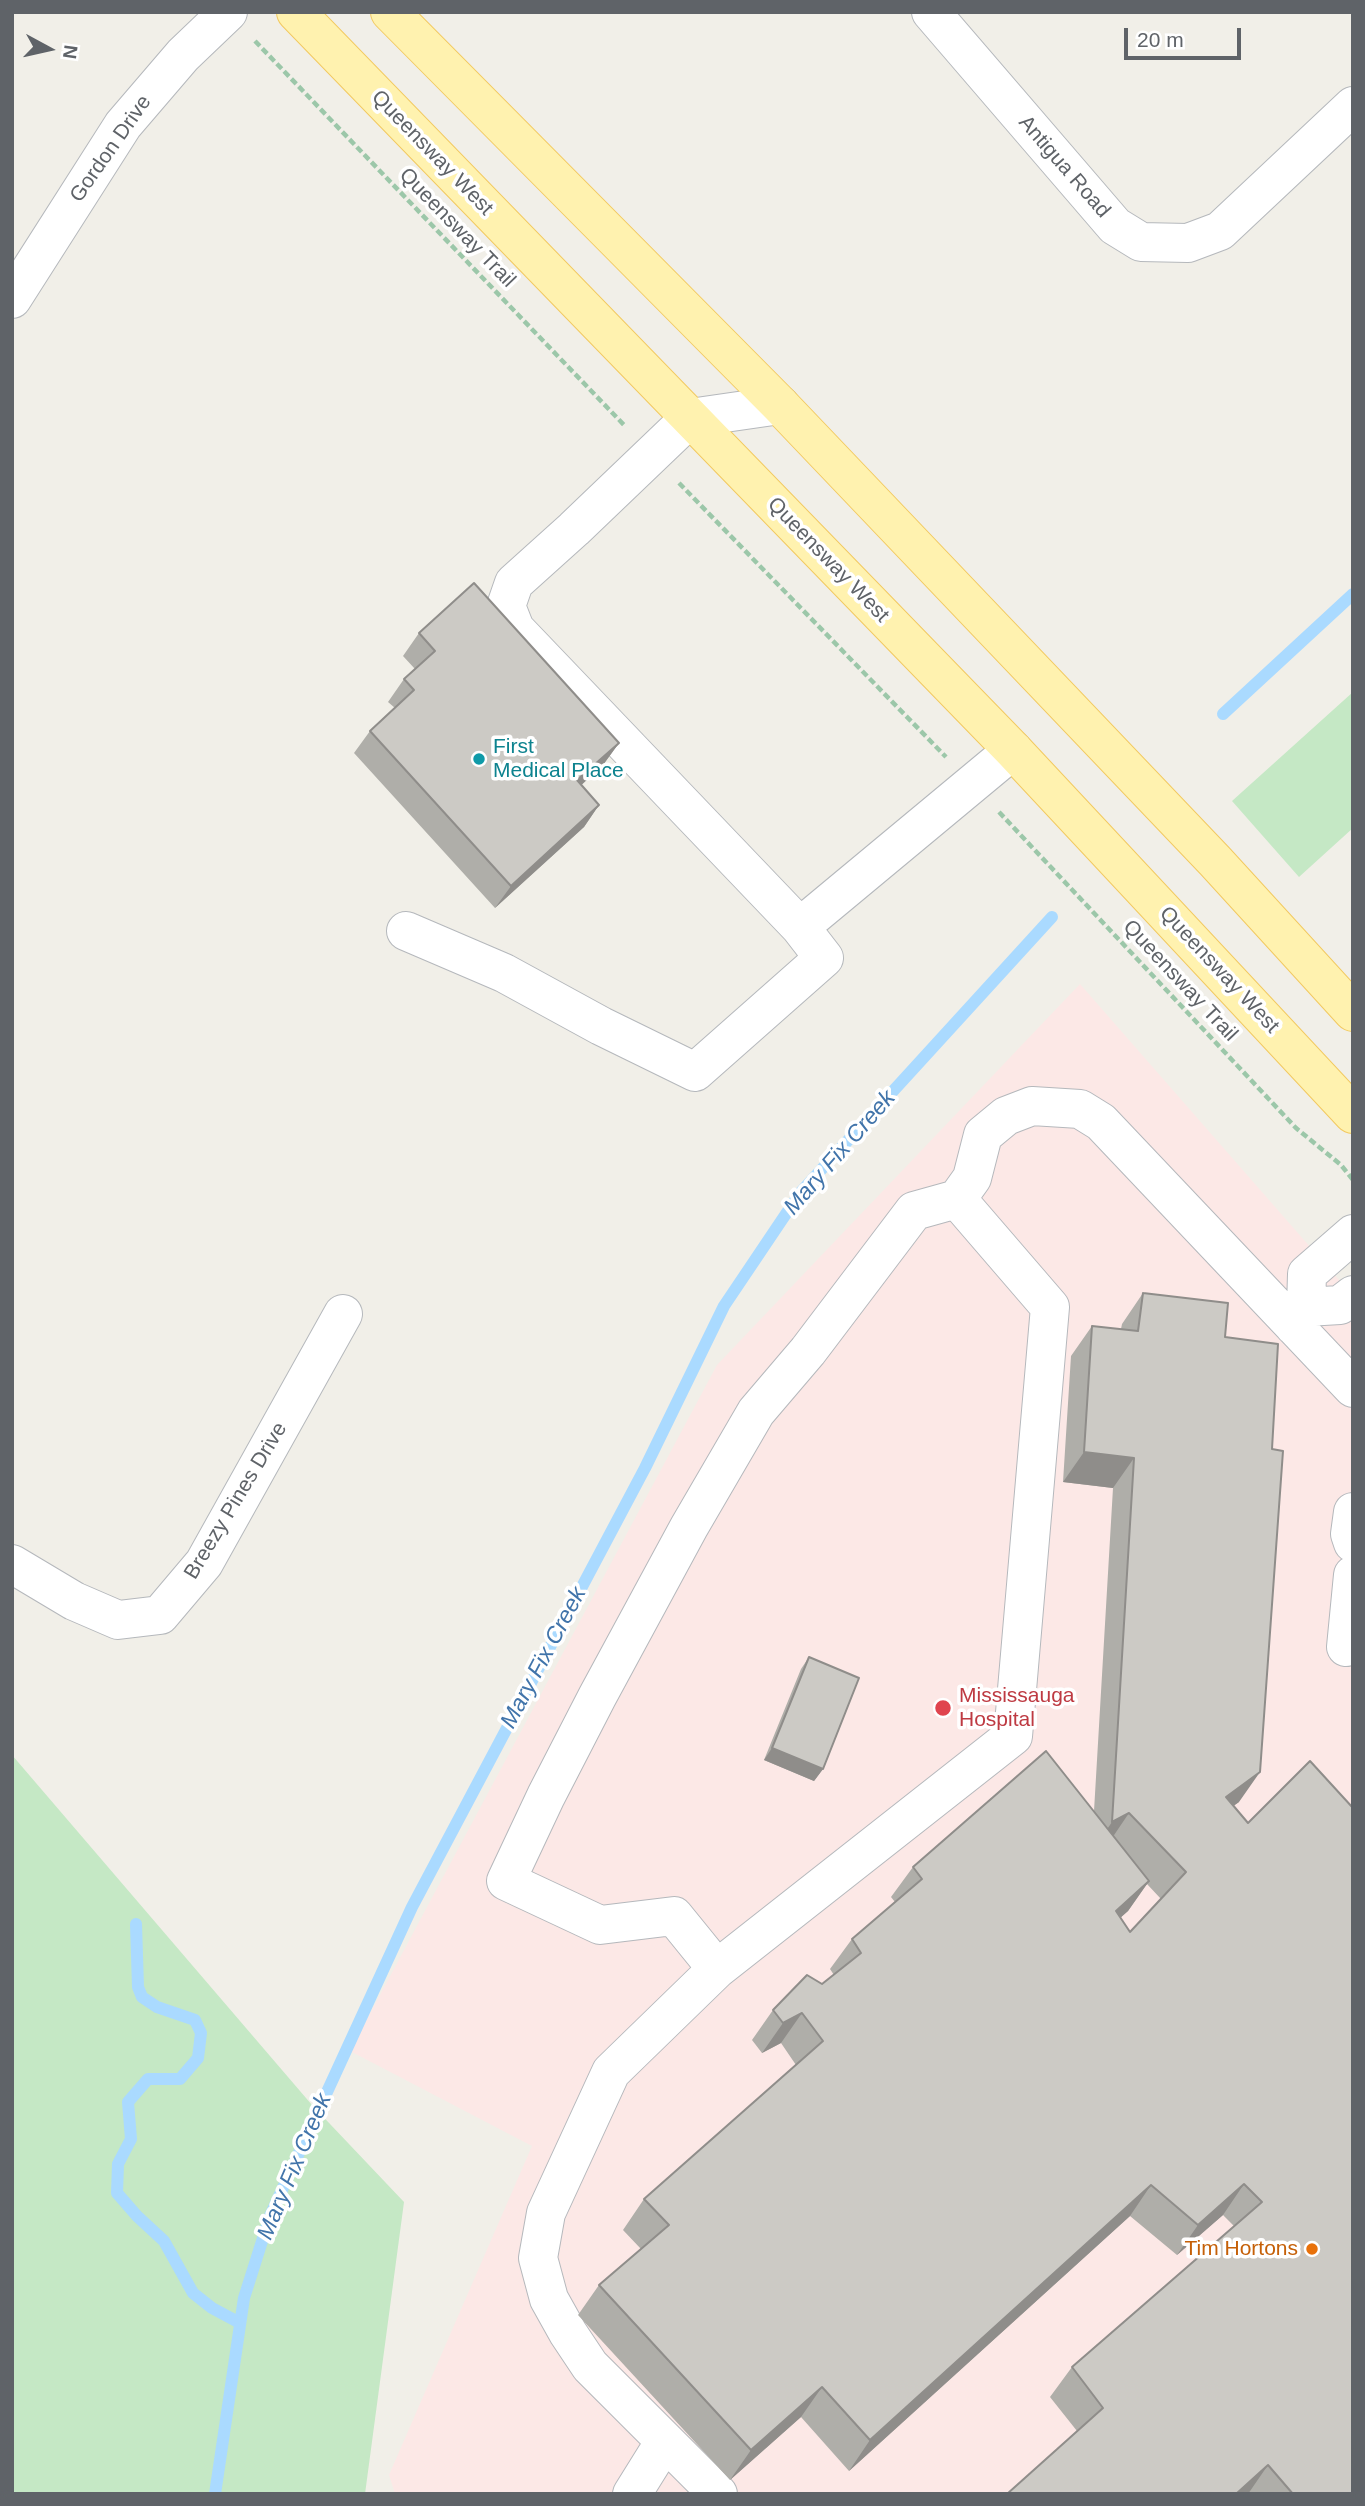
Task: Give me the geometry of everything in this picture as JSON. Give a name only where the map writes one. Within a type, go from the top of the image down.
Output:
[{"type":"main road","name":"Queensway West","points":[[296,12],[1013,750],[1353,1114]]},
{"type":"main road","points":[[390,12],[780,405],[1215,860],[1353,1012]]},
{"type":"street","name":"Gordon Drive","points":[[12,299],[123,125],[183,55],[228,12]]},
{"type":"street","name":"Antigua Road","points":[[930,12],[1115,226],[1141,242],[1188,243],[1220,231],[1353,106]]},
{"type":"street","points":[[406,931],[504,973],[601,1026],[695,1072],[824,958],[800,928],[515,629],[506,606],[514,583],[574,530],[690,418],[780,405]]},
{"type":"street","points":[[800,928],[1013,750]]},
{"type":"street","points":[[717,1969],[674,1916],[600,1925],[506,1881],[545,1796],[597,1697],[689,1527],[756,1412],[808,1352],[914,1211],[957,1199],[971,1178],[984,1135],[1006,1116],[1032,1107],[1080,1109],[1101,1122],[1300,1316],[1353,1388]]},
{"type":"street","points":[[718,2494],[590,2366],[568,2333],[550,2299],[538,2258],[546,2214],[611,2073],[717,1969],[1013,1736],[1050,1307],[957,1199]]},
{"type":"street","points":[[1300,1316],[1307,1274],[1353,1234]]},
{"type":"street","points":[[1300,1316],[1340,1305],[1353,1295]]},
{"type":"street","name":"Breezy Pines Drive","points":[[12,1564],[74,1601],[118,1620],[160,1615],[204,1563],[344,1314]]},
{"type":"street","points":[[1353,1512],[1350,1534],[1353,1543]]},
{"type":"street","points":[[1346,1647],[1353,1575]]},
{"type":"street","points":[[632,2494],[665,2441]]},
{"type":"path","name":"Queensway Trail","points":[[258,44],[633,434]]},
{"type":"path","points":[[674,477],[950,761]]},
{"type":"path","name":"Queensway Trail","points":[[995,807],[1296,1128],[1340,1165],[1353,1180]]},
{"type":"shaded area","name":"Mississauga Hospital","points":[[1080,984],[1353,1296],[1353,2494],[395,2494],[389,2475],[532,2146],[350,2051],[717,1365]]},
{"type":"green space","points":[[1353,692],[1353,828],[1299,877],[1232,801]]},
{"type":"green space","points":[[12,1755],[312,2105],[404,2202],[365,2494],[12,2494]]},
{"type":"building","name":"First Medical Place","points":[[474,583],[619,743],[577,780],[599,805],[511,886],[370,731],[414,690],[404,679],[435,651],[419,633]]},
{"type":"building","points":[[1143,1293],[1228,1303],[1225,1337],[1278,1344],[1272,1449],[1283,1451],[1260,1772],[1226,1797],[1248,1823],[1310,1761],[1353,1808],[1353,2494],[1293,2494],[1268,2465],[1236,2494],[1007,2494],[1103,2408],[1072,2367],[1262,2202],[1244,2184],[1198,2225],[1151,2185],[870,2440],[822,2387],[751,2450],[599,2285],[669,2225],[644,2199],[823,2041],[802,2013],[783,2023],[773,2010],[807,1975],[822,1984],[861,1953],[852,1939],[922,1879],[913,1867],[1046,1751],[1149,1881],[1116,1911],[1130,1932],[1186,1872],[1129,1813],[1112,1822],[1134,1458],[1084,1452],[1092,1326],[1138,1331]]},
{"type":"building","points":[[809,1657],[859,1678],[823,1769],[772,1748]]},
{"type":"waterway","name":"Mary Fix Creek","points":[[1223,714],[1353,594]]},
{"type":"waterway","name":"Mary Fix Creek","points":[[215,2494],[244,2298],[270,2216],[412,1907],[645,1468],[724,1306],[800,1193],[1052,917]]},
{"type":"waterway","points":[[136,1924],[138,1987],[142,1997],[157,2007],[195,2020],[201,2033],[198,2058],[180,2079],[148,2079],[128,2102],[131,2139],[118,2164],[117,2193],[164,2241],[193,2293],[212,2308],[240,2323]]},
{"type":"place","name":"First Medical Place","points":[[479,759]]},
{"type":"place","name":"Mississauga Hospital","points":[[943,1708]]},
{"type":"place","name":"Tim Hortons","points":[[1312,2249]]}]
